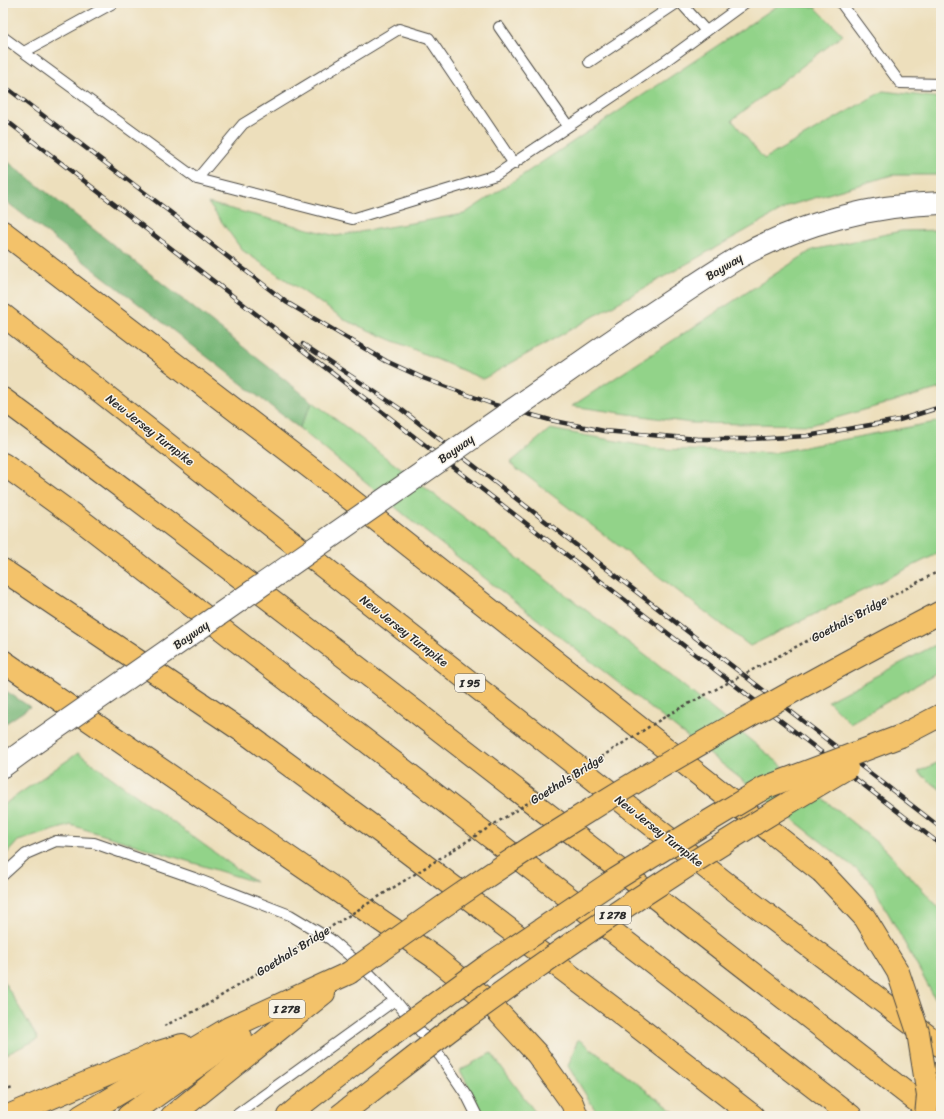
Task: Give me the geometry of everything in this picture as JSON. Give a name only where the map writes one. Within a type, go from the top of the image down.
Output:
[{"type":"highway","points":[[3,232],[316,472],[822,872],[865,918],[898,972],[918,1032],[928,1095],[926,1116]]},
{"type":"highway","name":"New Jersey Turnpike","points":[[3,315],[726,883],[941,1046]]},
{"type":"highway","points":[[3,399],[424,719],[936,1116]]},
{"type":"highway","points":[[3,464],[100,535],[851,1116]]},
{"type":"highway","points":[[3,570],[263,746],[419,861],[753,1116]]},
{"type":"highway","points":[[172,1116],[349,973],[491,874],[620,791],[797,689],[941,612]]},
{"type":"highway","points":[[3,661],[434,957],[489,1002],[537,1054],[572,1104],[577,1116]]},
{"type":"highway","name":"I 278","points":[[339,1116],[460,1022],[670,876],[780,807],[941,715]]},
{"type":"highway","points":[[294,1111],[372,1050],[483,970],[592,895],[709,821],[764,788],[902,736]]},
{"type":"highway","points":[[128,1116],[220,1041],[228,1028],[349,973]]},
{"type":"highway","points":[[8,1116],[159,1052],[220,1041]]},
{"type":"highway","points":[[82,1116],[220,1041]]},
{"type":"street","name":"Bayway","points":[[3,766],[577,365],[742,256],[784,236],[827,221],[873,210],[918,203],[941,203]]},
{"type":"lane","points":[[24,52],[113,3]]},
{"type":"lane","points":[[589,62],[677,3]]},
{"type":"lane","points":[[681,3],[706,31]]},
{"type":"lane","points":[[3,37],[197,179],[352,219],[496,176],[664,62],[745,3]]},
{"type":"lane","points":[[841,3],[900,83],[941,84]]},
{"type":"lane","points":[[499,28],[568,126]]},
{"type":"lane","points":[[197,179],[243,124],[399,29],[429,38],[514,164]]},
{"type":"lane","points":[[3,875],[26,854],[56,842],[94,843],[196,879],[290,915],[330,939],[364,968],[395,1000],[440,1056],[467,1096],[477,1116]]},
{"type":"lane","points":[[235,1116],[395,1000]]},
{"type":"path","name":"Goethals Bridge","points":[[204,1006],[671,713],[941,570]]},
{"type":"green space","points":[[780,4],[815,7],[843,35],[732,120],[764,159],[883,91],[941,98],[941,175],[892,175],[791,205],[483,379],[347,321],[242,250],[208,203],[336,236],[464,214]]},
{"type":"green space","points":[[3,158],[313,402],[299,428],[3,199]]},
{"type":"green space","points":[[941,230],[941,388],[811,425],[691,423],[572,406],[812,250],[901,231]]},
{"type":"green space","points":[[313,402],[654,662],[885,849],[941,910],[941,1006],[938,1004],[870,880],[417,525],[299,428]]},
{"type":"green space","points":[[941,421],[941,552],[750,646],[510,463],[550,429],[661,449],[773,453]]},
{"type":"green space","points":[[941,642],[941,671],[850,723],[828,701]]},
{"type":"green space","points":[[3,689],[30,707],[3,725]]},
{"type":"green space","points":[[78,753],[255,882],[71,825],[18,841],[3,858],[3,805]]},
{"type":"green space","points":[[941,761],[941,790],[918,772]]},
{"type":"green space","points":[[3,980],[38,1039],[3,1056]]},
{"type":"green space","points":[[578,1039],[680,1116],[599,1116],[568,1066]]},
{"type":"green space","points":[[491,1053],[538,1116],[484,1116],[460,1070]]},
{"type":"railway","points":[[3,85],[286,302],[386,361],[423,378],[495,405],[550,420],[604,431],[698,439],[750,439],[807,436],[899,420],[941,407]]},
{"type":"railway","points":[[3,118],[941,845]]},
{"type":"railway","points":[[303,344],[402,410],[941,828]]}]
